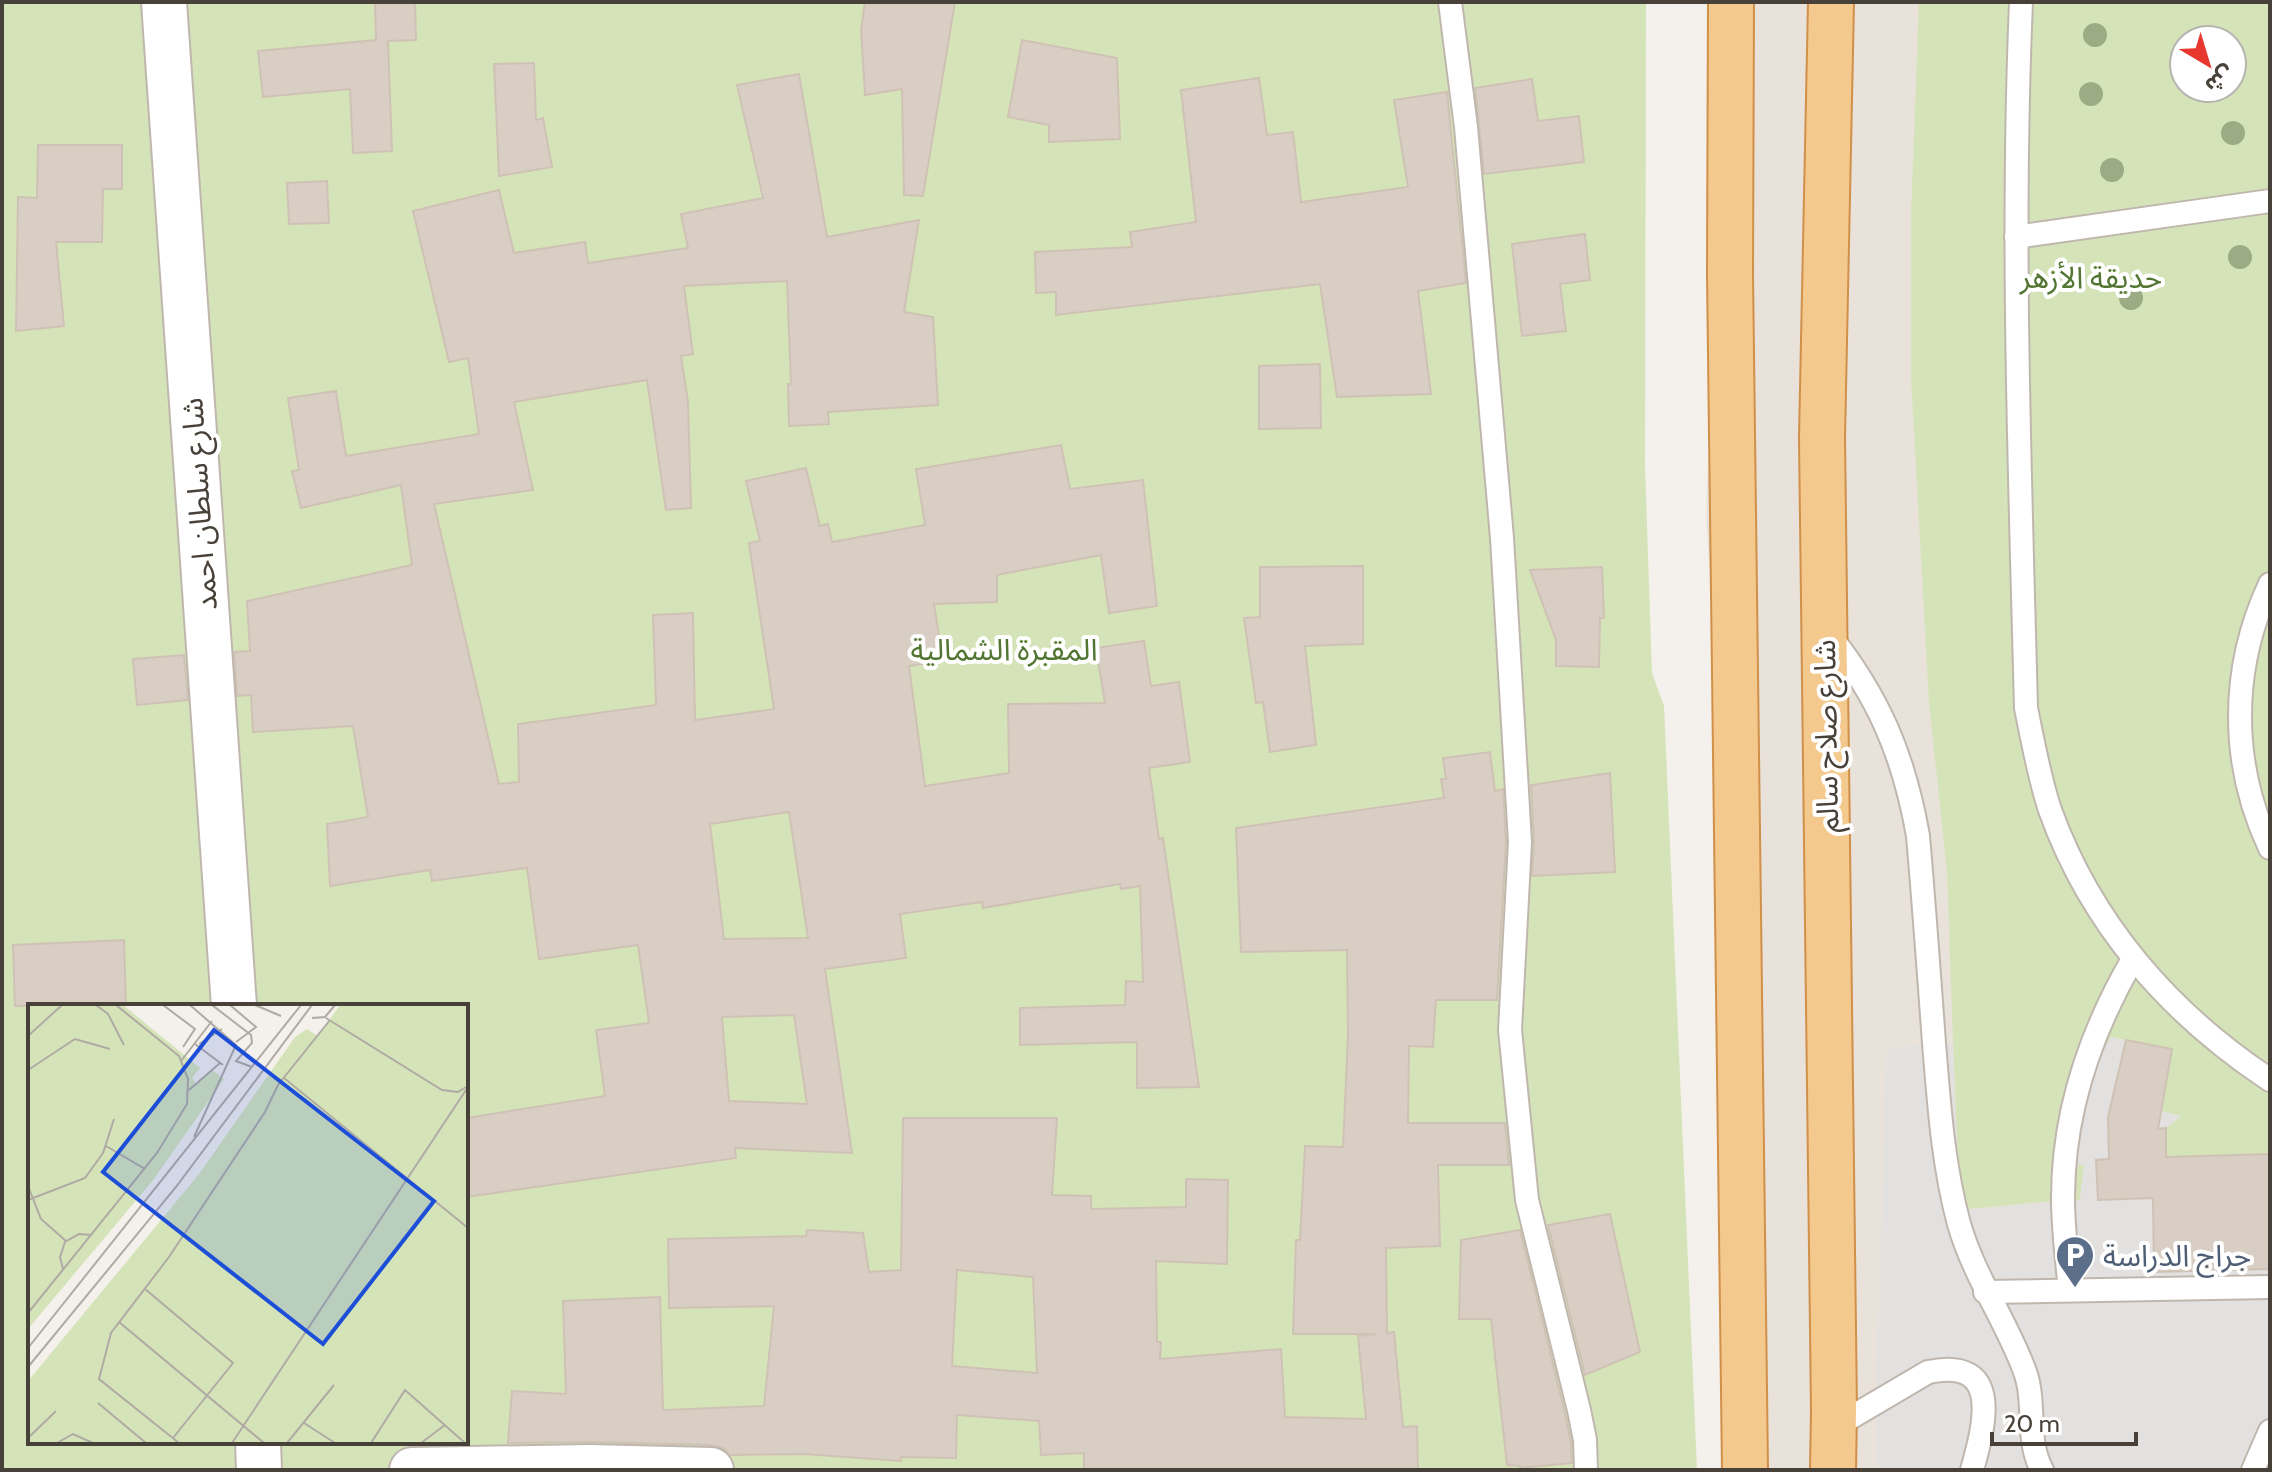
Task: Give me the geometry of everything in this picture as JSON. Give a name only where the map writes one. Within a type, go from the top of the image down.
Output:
[{"type":"highway","points":[[1731,2],[1730,274],[1745,1470]]},
{"type":"highway","name":"شارع صلاح سالم","points":[[1831,2],[1822,438],[1833,1449]]},
{"type":"street","name":"شارع سلطان احمد","points":[[164,2],[234,1004]]},
{"type":"street","points":[[258,1444],[259,1470]]},
{"type":"street","points":[[412,1470],[575,1467],[711,1470]]},
{"type":"lane","points":[[1450,2],[1466,127],[1502,538],[1520,842],[1510,1030],[1527,1200],[1579,1410],[1585,1440],[1586,1470]]},
{"type":"lane","points":[[2021,2],[2016,237],[2026,708],[2036,759],[2050,809],[2069,857],[2094,903],[2133,959],[2191,1022],[2270,1080]]},
{"type":"lane","points":[[2016,237],[2270,201]]},
{"type":"lane","points":[[2270,584],[2250,642],[2241,688],[2239,735],[2246,782],[2270,848]]},
{"type":"lane","points":[[1824,628],[1855,666],[1879,708],[1899,753],[1910,794],[1918,836],[1946,1165],[1960,1226],[1985,1292],[2025,1370],[2031,1396],[2033,1435],[2042,1470]]},
{"type":"lane","points":[[2070,1290],[2063,1200],[2070,1115],[2094,1034],[2133,959]]},
{"type":"lane","points":[[1985,1292],[2270,1287]]},
{"type":"lane","points":[[1833,1449],[1928,1372],[1944,1369],[1959,1371],[1972,1379],[1982,1391],[1986,1406],[1972,1470]]},
{"type":"lane","points":[[2253,1470],[2270,1431]]},
{"type":"shaded area","points":[[1725,2],[2270,2],[2270,1470],[1764,1470],[1706,514]]},
{"type":"shaded area","name":"جراج الدراسة","points":[[2111,1037],[2171,1049],[2162,1111],[2181,1116],[2166,1128],[2166,1157],[2270,1154],[2270,1470],[1878,1470],[1877,1368],[1887,1047],[1953,1045],[1960,1210],[2080,1200],[2084,1165],[2074,1165],[2080,1110],[2099,1057]]},
{"type":"green space","name":"المقبرة الشمالية","points":[[2,2],[1646,2],[1645,466],[1652,673],[1664,706],[1697,1470],[2,1470]]},
{"type":"green space","name":"حديقة الأزهر","points":[[1919,2],[2270,2],[2270,1154],[2166,1157],[2166,1128],[2179,1116],[2162,1112],[2163,1098],[2074,1165],[2085,1165],[2080,1200],[1959,1210],[1947,871],[1929,703],[1911,377],[1911,214]]},
{"type":"building","points":[[375,2],[415,2],[416,40],[388,41],[392,151],[353,153],[350,89],[263,97],[258,51],[376,40]]},
{"type":"building","points":[[865,2],[955,2],[923,196],[904,195],[902,89],[865,95],[861,30]]},
{"type":"building","points":[[1022,40],[1117,58],[1120,139],[1049,142],[1049,125],[1008,117]]},
{"type":"building","points":[[534,63],[536,120],[543,118],[552,167],[499,176],[494,64]]},
{"type":"building","points":[[799,74],[827,237],[919,220],[904,312],[933,317],[938,405],[828,412],[829,424],[789,426],[788,384],[791,384],[787,281],[684,286],[693,354],[681,356],[688,402],[691,508],[666,510],[647,380],[514,402],[533,490],[434,504],[499,784],[519,782],[518,724],[656,705],[653,615],[693,613],[695,720],[774,709],[749,543],[760,541],[746,481],[806,468],[820,526],[828,524],[832,542],[925,525],[916,469],[1061,445],[1070,489],[1143,480],[1157,606],[1109,613],[1101,555],[997,575],[997,602],[934,604],[943,661],[909,666],[925,786],[1009,773],[1008,704],[1105,703],[1096,648],[1144,641],[1151,686],[1179,682],[1190,762],[1149,768],[1159,839],[1163,838],[1199,1087],[1137,1088],[1137,1042],[1020,1045],[1020,1008],[1125,1005],[1126,981],[1143,982],[1140,886],[1121,889],[1120,884],[983,908],[982,902],[900,914],[906,958],[825,969],[852,1153],[735,1148],[736,1158],[468,1197],[468,1118],[605,1096],[596,1030],[649,1023],[638,945],[539,959],[527,868],[432,881],[430,870],[330,886],[327,824],[368,817],[353,726],[253,732],[251,695],[237,696],[234,652],[250,651],[247,601],[412,565],[401,485],[301,508],[292,471],[299,470],[288,398],[336,391],[346,456],[479,434],[468,358],[449,362],[413,211],[499,190],[514,253],[585,242],[588,263],[688,248],[681,214],[763,198],[737,85]],"holes":[[[789,812],[808,938],[724,939],[710,824]],[[794,1015],[807,1104],[729,1101],[722,1017]]]},
{"type":"building","points":[[1259,78],[1267,135],[1293,132],[1301,202],[1408,187],[1394,100],[1447,92],[1466,283],[1418,291],[1431,394],[1337,397],[1320,284],[1056,315],[1056,292],[1036,293],[1035,252],[1132,247],[1130,232],[1196,222],[1181,90]]},
{"type":"building","points":[[1532,79],[1538,121],[1579,116],[1584,162],[1484,174],[1475,88]]},
{"type":"building","points":[[38,145],[122,145],[122,189],[103,189],[102,242],[56,242],[64,326],[16,331],[18,197],[37,198]]},
{"type":"building","points":[[327,181],[329,223],[289,224],[287,183]]},
{"type":"building","points":[[1585,234],[1590,280],[1560,284],[1566,331],[1522,336],[1512,244]]},
{"type":"building","points":[[1320,364],[1321,428],[1259,429],[1259,366]]},
{"type":"building","points":[[1363,566],[1363,644],[1305,646],[1316,745],[1270,752],[1263,702],[1256,703],[1244,618],[1260,617],[1260,567]]},
{"type":"building","points":[[1602,567],[1604,618],[1600,618],[1599,667],[1556,666],[1556,640],[1530,570]]},
{"type":"building","points":[[184,655],[188,700],[137,705],[133,659]]},
{"type":"building","points":[[1490,752],[1495,791],[1503,789],[1506,842],[1497,1000],[1436,1000],[1433,1047],[1409,1046],[1408,1123],[1505,1123],[1509,1165],[1438,1165],[1440,1246],[1386,1248],[1387,1333],[1394,1332],[1403,1427],[1417,1426],[1418,1470],[1084,1470],[1084,1453],[1041,1455],[1039,1421],[957,1415],[956,1458],[901,1457],[901,1461],[804,1454],[730,1455],[723,1448],[712,1445],[508,1443],[512,1391],[566,1394],[563,1301],[660,1297],[663,1410],[764,1406],[774,1306],[669,1308],[668,1239],[806,1236],[807,1230],[863,1233],[869,1272],[901,1270],[903,1118],[1057,1118],[1052,1195],[1091,1196],[1091,1209],[1186,1207],[1186,1179],[1228,1180],[1227,1264],[1156,1261],[1160,1359],[1281,1349],[1285,1417],[1366,1419],[1358,1336],[1376,1334],[1293,1334],[1296,1240],[1300,1240],[1305,1146],[1343,1147],[1348,1035],[1347,950],[1241,952],[1236,828],[1444,798],[1441,779],[1446,779],[1443,758]],"holes":[[[957,1270],[1033,1277],[1037,1373],[952,1366]]]},
{"type":"building","points":[[1610,773],[1615,872],[1532,876],[1531,785]]},
{"type":"building","points":[[124,940],[126,1004],[15,1006],[13,945]]},
{"type":"building","points":[[2126,1040],[2172,1049],[2158,1129],[2166,1128],[2166,1157],[2270,1154],[2270,1269],[2154,1272],[2153,1198],[2098,1200],[2096,1160],[2109,1159],[2108,1117]]},
{"type":"building","points":[[1610,1214],[1640,1352],[1585,1375],[1548,1225]]},
{"type":"building","points":[[1520,1230],[1565,1413],[1572,1463],[1520,1468],[1507,1465],[1491,1319],[1459,1319],[1461,1240]]},
{"type":"place","name":"جراج الدراسة","points":[[2075,1289]]}]
